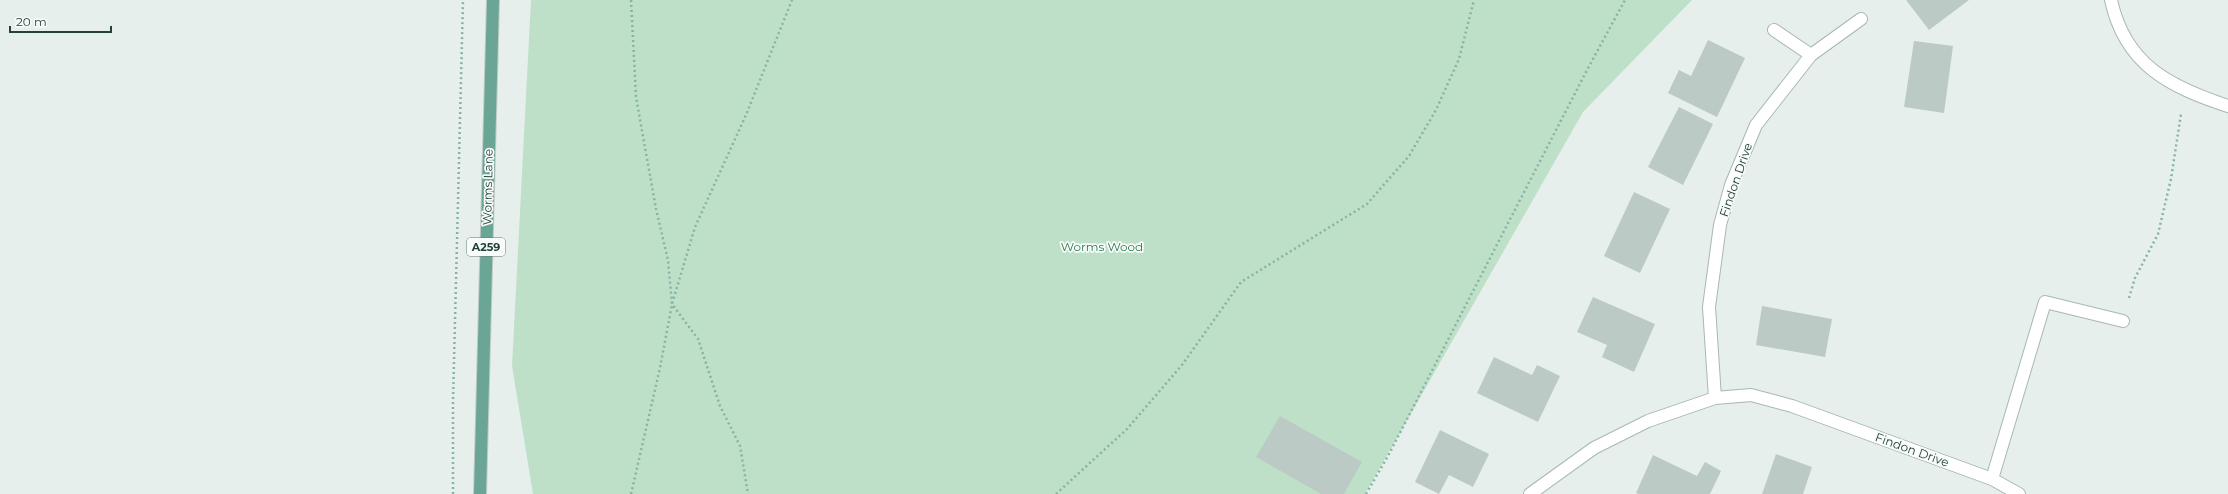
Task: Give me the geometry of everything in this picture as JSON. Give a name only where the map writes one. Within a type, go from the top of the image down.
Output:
[{"type":"main road","name":"Worms Lane","points":[[480,494],[493,0]]},
{"type":"street","points":[[2111,0],[2118,24],[2135,54],[2155,73],[2184,90],[2228,106]]},
{"type":"street","name":"Findon Drive","points":[[1715,398],[1709,307],[1720,225],[1730,192],[1756,125],[1811,55],[1861,19]]},
{"type":"street","points":[[1774,30],[1811,55]]},
{"type":"street","points":[[1992,479],[2045,302],[2123,321]]},
{"type":"street","name":"Findon Drive","points":[[1530,494],[1594,448],[1648,421],[1715,398],[1751,395],[1792,406],[1992,479],[2019,494]]},
{"type":"path","points":[[453,494],[453,402],[463,0]]},
{"type":"path","points":[[631,0],[636,97],[656,209],[668,260],[672,304],[698,339],[720,406],[740,446],[748,494]]},
{"type":"path","points":[[631,494],[660,368],[672,304],[695,226],[746,115],[792,0]]},
{"type":"path","points":[[1056,494],[1127,429],[1182,365],[1241,282],[1367,204],[1409,156],[1436,110],[1459,59],[1474,0]]},
{"type":"path","points":[[1366,494],[1388,456],[1587,70],[1625,0]]},
{"type":"path","points":[[2123,321],[2134,278],[2158,234],[2171,179],[2184,90]]},
{"type":"green space","name":"Worms Wood","points":[[531,0],[1692,0],[1583,112],[1365,494],[533,494],[512,366]]},
{"type":"building","points":[[1906,0],[1969,0],[1929,30]]},
{"type":"building","points":[[1708,40],[1745,58],[1717,117],[1668,93],[1679,70],[1691,76]]},
{"type":"building","points":[[1914,41],[1953,46],[1944,113],[1904,107]]},
{"type":"building","points":[[1679,107],[1713,124],[1683,185],[1648,167]]},
{"type":"building","points":[[1634,192],[1670,209],[1640,273],[1604,256]]},
{"type":"building","points":[[1593,297],[1655,324],[1634,372],[1602,357],[1607,345],[1577,332]]},
{"type":"building","points":[[1762,306],[1832,319],[1825,357],[1756,345]]},
{"type":"building","points":[[1494,357],[1532,375],[1537,365],[1560,376],[1538,422],[1477,393]]},
{"type":"building","points":[[1280,416],[1362,462],[1344,494],[1321,494],[1256,457]]},
{"type":"building","points":[[1440,430],[1489,454],[1473,487],[1449,475],[1439,494],[1415,482]]},
{"type":"building","points":[[1776,454],[1812,467],[1803,494],[1762,494]]},
{"type":"building","points":[[1653,455],[1697,476],[1705,462],[1721,471],[1710,494],[1636,493]]}]
